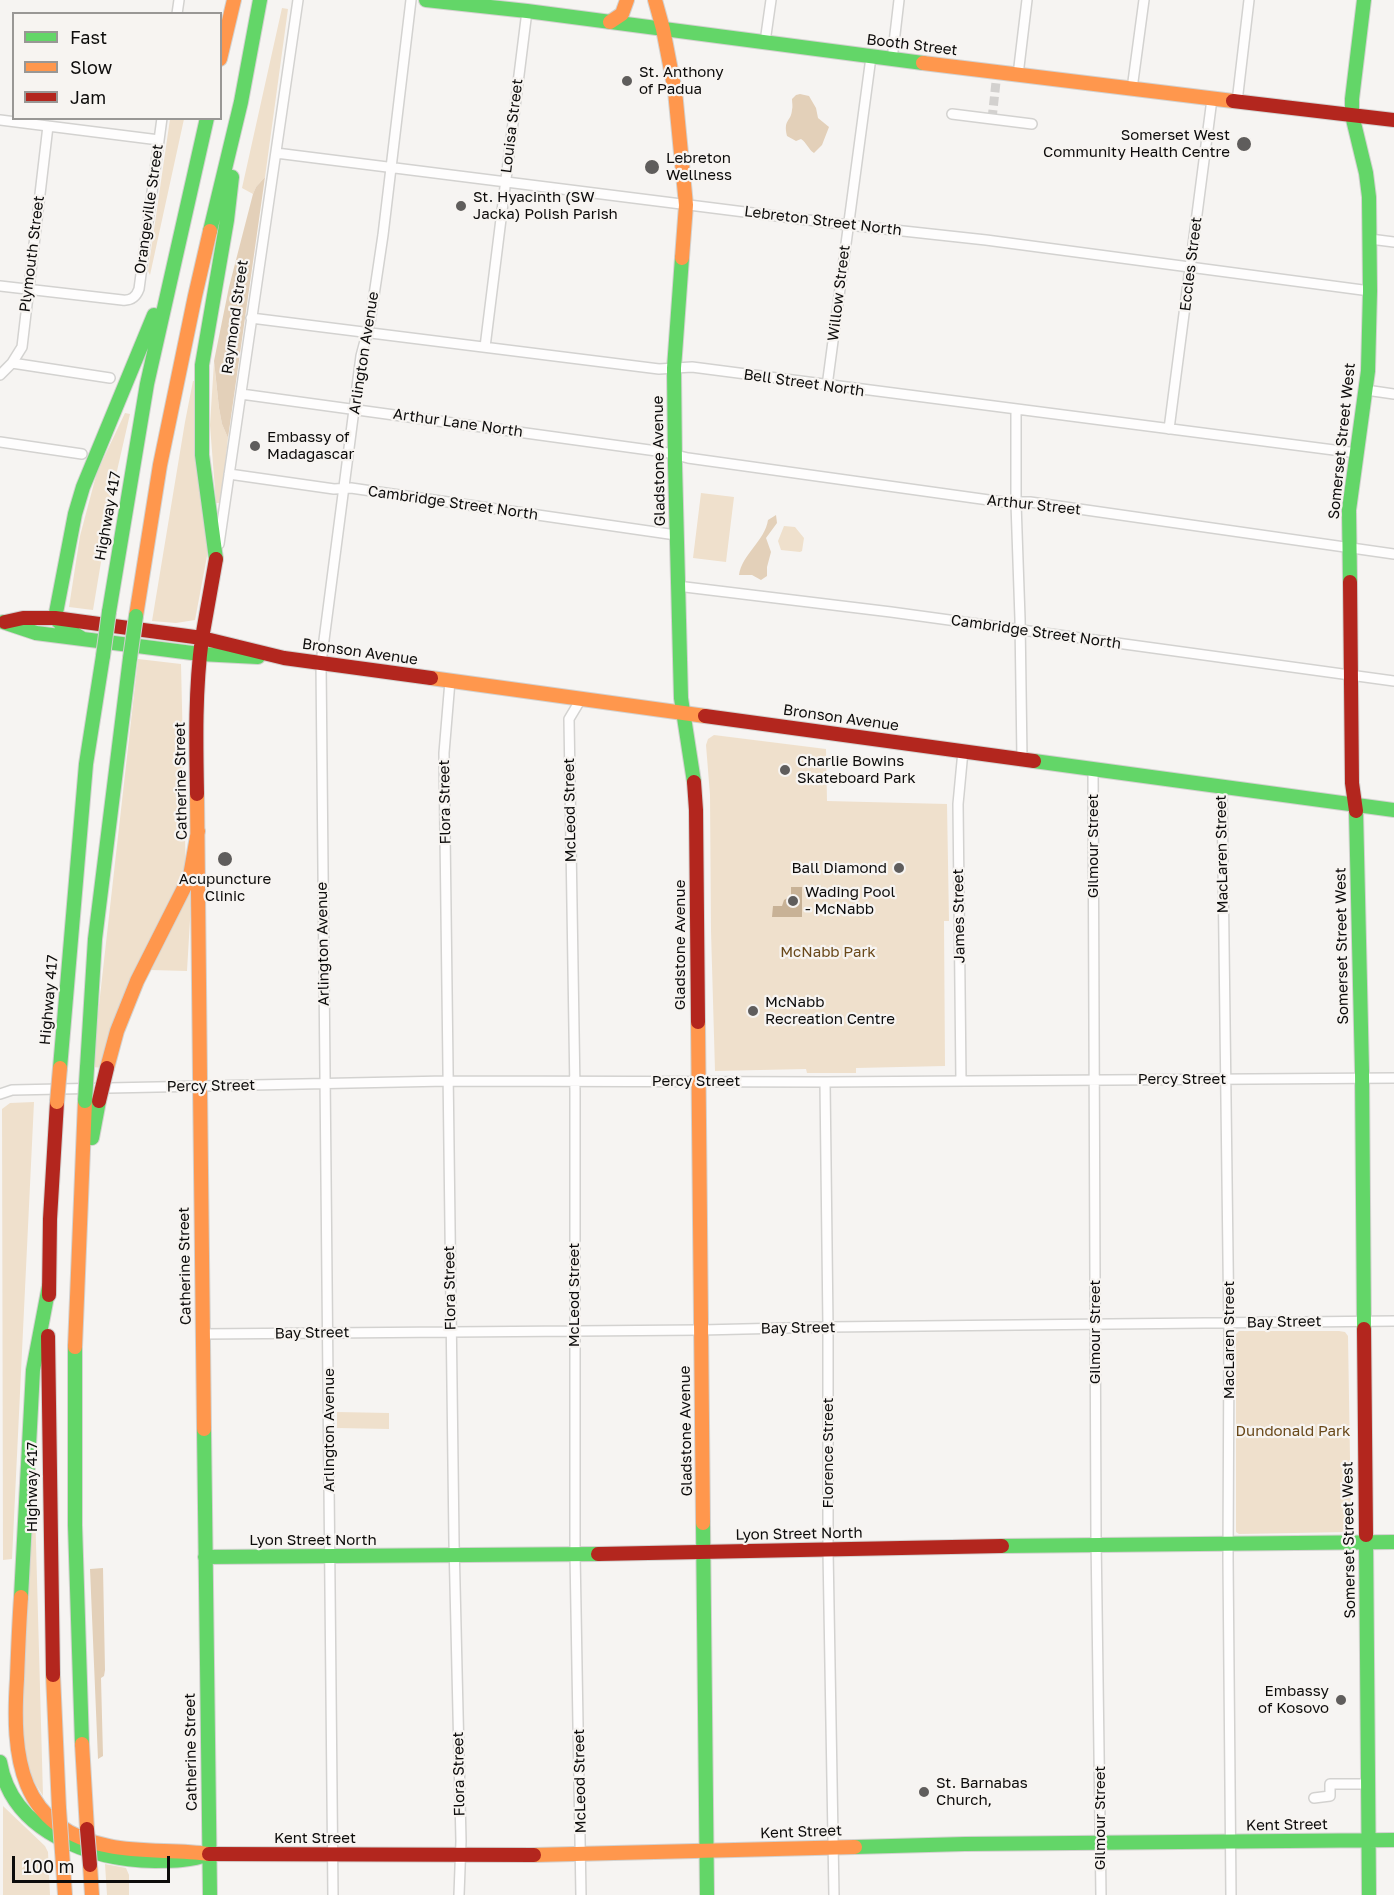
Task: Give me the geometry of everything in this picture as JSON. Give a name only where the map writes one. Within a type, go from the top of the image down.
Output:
[{"type":"main road","points":[[222,51],[234,0]]},
{"type":"main road","points":[[92,1895],[78,1677],[74,1425],[76,1286],[82,1186],[92,1101],[87,1068],[95,939],[130,658],[160,465],[190,318],[241,102],[260,0]]},
{"type":"main road","name":"Booth Street","points":[[426,0],[527,11],[892,60],[1394,120]]},
{"type":"main road","points":[[610,22],[619,18],[625,10],[627,0]]},
{"type":"main road","name":"Gladstone Avenue","points":[[655,0],[675,91],[686,205],[674,368],[676,535],[682,713],[695,793],[707,1895]]},
{"type":"main road","name":"Somerset Street West","points":[[1364,0],[1352,116],[1367,184],[1371,291],[1366,390],[1350,504],[1349,548],[1352,783],[1356,804],[1362,1078],[1362,1321],[1369,1895]]},
{"type":"main road","points":[[216,559],[202,455],[202,365],[227,220],[241,102]]},
{"type":"main road","name":"Highway 417","points":[[65,1895],[59,1809],[48,1528],[50,1219],[57,1102],[86,764],[109,612],[147,384],[207,120]]},
{"type":"main road","points":[[83,639],[65,628],[55,618],[75,514],[83,487],[148,331],[175,258]]},
{"type":"main road","name":"Raymond Street","points":[[202,638],[216,559]]},
{"type":"main road","name":"Bronson Avenue","points":[[2,622],[23,618],[55,618],[202,638],[284,658]]},
{"type":"main road","name":"Bronson Avenue","points":[[2,622],[36,633],[200,654],[284,658],[1394,810]]},
{"type":"main road","name":"Catherine Street","points":[[202,638],[196,714],[210,1895]]},
{"type":"main road","points":[[92,1101],[108,1068],[117,1031],[137,981],[190,876],[198,831]]},
{"type":"main road","points":[[49,1286],[33,1370],[15,1708],[15,1739],[19,1765],[29,1791],[45,1813],[82,1839],[125,1849],[189,1850],[209,1854]]},
{"type":"main road","name":"Lyon Street North","points":[[205,1557],[1394,1542]]},
{"type":"main road","points":[[0,1762],[2,1777],[22,1808],[50,1833],[73,1846],[109,1856],[140,1860],[190,1861],[209,1854]]},
{"type":"main road","name":"Kent Street","points":[[209,1854],[581,1855],[965,1844],[1394,1840]]},
{"type":"street","name":"Raymond Street","points":[[216,559],[298,0]]},
{"type":"street","name":"Arlington Avenue","points":[[333,1895],[321,663],[362,356],[383,235],[411,0]]},
{"type":"street","points":[[765,42],[771,0]]},
{"type":"street","points":[[892,60],[899,0]]},
{"type":"street","points":[[1018,75],[1027,0]]},
{"type":"street","points":[[1132,89],[1144,0]]},
{"type":"street","points":[[1237,102],[1250,0]]},
{"type":"street","name":"Louisa Street","points":[[485,347],[527,11]]},
{"type":"street","name":"Willow Street","points":[[827,386],[871,57]]},
{"type":"street","name":"Eccles Street","points":[[1169,429],[1212,99]]},
{"type":"street","points":[[952,114],[1032,124]]},
{"type":"street","points":[[0,120],[159,140]]},
{"type":"street","name":"Orangeville Street","points":[[28,290],[122,300],[133,298],[138,293],[162,120]]},
{"type":"street","name":"Plymouth Street","points":[[0,375],[12,363],[22,347],[48,126]]},
{"type":"street","name":"Lebreton Street North","points":[[276,153],[1371,291]]},
{"type":"street","points":[[1370,239],[1394,242]]},
{"type":"street","points":[[0,286],[28,290]]},
{"type":"street","name":"Bell Street North","points":[[251,318],[659,369],[692,368],[1357,453]]},
{"type":"street","points":[[12,363],[110,378]]},
{"type":"street","points":[[1366,390],[1394,394]]},
{"type":"street","name":"Arthur Lane North","points":[[241,394],[675,454]]},
{"type":"street","points":[[1016,410],[1022,759]]},
{"type":"street","points":[[0,442],[82,454]]},
{"type":"street","name":"Arthur Street","points":[[675,454],[1394,554]]},
{"type":"street","name":"Cambridge Street North","points":[[230,474],[343,489],[351,488],[676,535]]},
{"type":"street","name":"Cambridge Street North","points":[[677,586],[1394,681]]},
{"type":"street","name":"Flora Street","points":[[450,681],[444,753],[459,1895]]},
{"type":"street","name":"McLeod Street","points":[[581,699],[569,719],[581,1895]]},
{"type":"street","name":"James Street","points":[[961,1081],[958,804],[963,752]]},
{"type":"street","name":"Gilmour Street","points":[[1093,768],[1095,1324],[1101,1895]]},
{"type":"street","name":"MacLaren Street","points":[[1222,786],[1229,1323],[1231,1895]]},
{"type":"street","name":"Percy Street","points":[[0,1094],[12,1090],[200,1082],[325,1084],[447,1081],[825,1082],[1394,1078]]},
{"type":"street","name":"Florence Street","points":[[825,1082],[828,1550],[832,1804],[835,1848],[834,1895]]},
{"type":"street","name":"Bay Street","points":[[202,1334],[701,1330],[1394,1320]]},
{"type":"street","points":[[1314,1798],[1330,1797],[1330,1784],[1367,1784]]},
{"type":"green space","points":[[282,8],[288,9],[265,177],[253,194],[242,188]]},
{"type":"green space","points":[[170,120],[184,120],[150,275],[148,271]]},
{"type":"green space","points":[[214,362],[219,408],[228,438],[221,503],[216,503],[210,425]]},
{"type":"green space","points":[[193,381],[197,381],[207,556],[195,620],[176,623],[152,621],[185,422]]},
{"type":"green space","points":[[125,413],[130,414],[114,484],[93,610],[69,607],[80,536],[97,472]]},
{"type":"green space","points":[[701,493],[734,497],[726,562],[693,558]]},
{"type":"green space","points":[[784,526],[795,527],[804,538],[802,551],[781,550],[778,541]]},
{"type":"green space","points":[[138,659],[181,664],[186,879],[104,1068],[92,1067]]},
{"type":"green space","name":"McNabb Park","points":[[714,735],[826,749],[827,801],[947,804],[949,921],[944,921],[945,1066],[856,1068],[856,1073],[807,1073],[806,1069],[715,1071],[710,795],[706,745],[708,739]]},
{"type":"green space","points":[[192,886],[187,971],[151,970]]},
{"type":"green space","points":[[34,1102],[12,1559],[3,1560],[2,1109],[10,1103]]},
{"type":"green space","name":"Dundonald Park","points":[[1239,1331],[1339,1331],[1345,1332],[1348,1336],[1351,1528],[1348,1532],[1239,1534],[1236,1532],[1236,1334]]},
{"type":"green space","points":[[337,1412],[389,1413],[389,1429],[337,1428]]},
{"type":"green space","points":[[33,1507],[35,1507],[43,1796],[33,1780],[26,1760],[23,1740]]},
{"type":"green space","points":[[3,1806],[45,1846],[48,1852],[50,1895],[3,1895]]},
{"type":"green space","points":[[105,1864],[126,1868],[129,1875],[129,1895],[107,1895]]},
{"type":"shaded area","points":[[800,94],[809,96],[816,108],[818,118],[829,127],[822,145],[814,153],[801,139],[796,141],[787,136],[786,126],[791,114],[792,99]]},
{"type":"shaded area","points":[[265,177],[228,438],[219,408],[214,361],[229,287],[253,194]]},
{"type":"shaded area","points":[[776,515],[777,523],[766,538],[771,552],[767,576],[761,580],[752,575],[739,575],[744,560],[763,534],[768,520]]},
{"type":"shaded area","name":"Wading Pool - McNabb","points":[[791,887],[802,887],[802,917],[772,917],[773,906],[782,906],[784,900],[791,896]]},
{"type":"shaded area","points":[[103,1568],[105,1670],[101,1678],[103,1756],[98,1759],[90,1569]]},
{"type":"tunnel","points":[[992,119],[996,82]]},
{"type":"traffic: fast","points":[[210,231],[241,102],[260,0]]},
{"type":"traffic: fast","points":[[426,0],[923,63]]},
{"type":"traffic: fast","points":[[1350,582],[1349,510],[1368,371],[1370,291],[1369,197],[1366,173],[1352,115],[1364,0]]},
{"type":"traffic: fast","points":[[109,612],[147,384],[207,120]]},
{"type":"traffic: fast","points":[[216,559],[202,455],[202,365],[227,220],[232,177]]},
{"type":"traffic: fast","points":[[682,258],[674,368],[675,465],[681,698],[694,782]]},
{"type":"traffic: fast","points":[[83,639],[65,628],[55,618],[75,514],[83,487],[154,315]]},
{"type":"traffic: fast","points":[[103,656],[109,612]]},
{"type":"traffic: fast","points":[[130,658],[136,616]]},
{"type":"traffic: fast","points":[[3,622],[36,633],[200,654]]},
{"type":"traffic: fast","points":[[200,654],[258,657]]},
{"type":"traffic: fast","points":[[60,1068],[86,764],[103,656]]},
{"type":"traffic: fast","points":[[87,1068],[95,939],[130,658]]},
{"type":"traffic: fast","points":[[1034,761],[1394,810]]},
{"type":"traffic: fast","points":[[1356,811],[1362,1071],[1364,1329]]},
{"type":"traffic: fast","points":[[85,1101],[87,1068]]},
{"type":"traffic: fast","points":[[92,1138],[99,1101]]},
{"type":"traffic: fast","points":[[21,1597],[33,1370],[49,1286]]},
{"type":"traffic: fast","points":[[75,1347],[75,1525],[82,1744]]},
{"type":"traffic: fast","points":[[204,1429],[210,1895]]},
{"type":"traffic: fast","points":[[703,1523],[707,1895]]},
{"type":"traffic: fast","points":[[1366,1535],[1369,1895]]},
{"type":"traffic: fast","points":[[1002,1546],[1394,1542]]},
{"type":"traffic: fast","points":[[205,1557],[598,1554]]},
{"type":"traffic: fast","points":[[0,1762],[8,1787],[20,1807],[58,1838],[81,1848],[131,1859],[175,1861],[209,1854]]},
{"type":"traffic: fast","points":[[855,1847],[1394,1840]]},
{"type":"traffic: slow","points":[[222,51],[234,0]]},
{"type":"traffic: slow","points":[[610,22],[622,14],[627,0]]},
{"type":"traffic: slow","points":[[655,0],[675,91],[686,205],[682,258]]},
{"type":"traffic: slow","points":[[923,63],[1233,101]]},
{"type":"traffic: slow","points":[[136,616],[160,465],[210,231]]},
{"type":"traffic: slow","points":[[431,678],[705,716]]},
{"type":"traffic: slow","points":[[197,794],[200,1079]]},
{"type":"traffic: slow","points":[[107,1068],[117,1031],[137,981],[190,876],[198,831]]},
{"type":"traffic: slow","points":[[698,1022],[703,1523]]},
{"type":"traffic: slow","points":[[57,1102],[60,1068]]},
{"type":"traffic: slow","points":[[200,1085],[204,1429]]},
{"type":"traffic: slow","points":[[75,1347],[85,1101]]},
{"type":"traffic: slow","points":[[21,1597],[16,1735],[27,1785],[39,1806],[56,1823],[79,1837],[109,1846],[134,1850],[209,1854]]},
{"type":"traffic: slow","points":[[53,1675],[59,1809]]},
{"type":"traffic: slow","points":[[82,1744],[87,1829]]},
{"type":"traffic: slow","points":[[59,1809],[62,1851]]},
{"type":"traffic: slow","points":[[534,1855],[855,1847]]},
{"type":"traffic: slow","points":[[62,1851],[65,1895]]},
{"type":"traffic: slow","points":[[90,1865],[92,1895]]},
{"type":"traffic: jam","points":[[1233,101],[1394,120]]},
{"type":"traffic: jam","points":[[216,559],[202,638],[284,658],[431,678]]},
{"type":"traffic: jam","points":[[1350,582],[1352,783],[1356,811]]},
{"type":"traffic: jam","points":[[5,622],[23,618],[55,618],[202,638],[197,696],[197,794]]},
{"type":"traffic: jam","points":[[705,716],[1034,761]]},
{"type":"traffic: jam","points":[[694,782],[698,1022]]},
{"type":"traffic: jam","points":[[99,1101],[107,1068]]},
{"type":"traffic: jam","points":[[49,1295],[50,1219],[57,1102]]},
{"type":"traffic: jam","points":[[1364,1329],[1366,1535]]},
{"type":"traffic: jam","points":[[48,1336],[53,1675]]},
{"type":"traffic: jam","points":[[598,1554],[1002,1546]]},
{"type":"traffic: jam","points":[[87,1829],[90,1865]]},
{"type":"traffic: jam","points":[[209,1854],[534,1855]]},
{"type":"place","name":"St. Anthony of Padua","points":[[627,81]]},
{"type":"place","name":"Somerset West Community Health Centre","points":[[1244,144]]},
{"type":"place","name":"Lebreton Wellness","points":[[652,167]]},
{"type":"place","name":"St. Hyacinth (SW Jacka) Polish Parish","points":[[461,206]]},
{"type":"place","name":"Embassy of Madagascar","points":[[255,446]]},
{"type":"place","name":"Charlie Bowins Skateboard Park","points":[[785,770]]},
{"type":"place","name":"Acupuncture Clinic","points":[[225,859]]},
{"type":"place","name":"Ball Diamond","points":[[899,868]]},
{"type":"place","name":"Wading Pool - McNabb","points":[[793,901]]},
{"type":"place","name":"McNabb Recreation Centre","points":[[753,1011]]},
{"type":"place","name":"Embassy of Kosovo","points":[[1341,1700]]},
{"type":"place","name":"St. Barnabas Church,","points":[[924,1792]]}]
